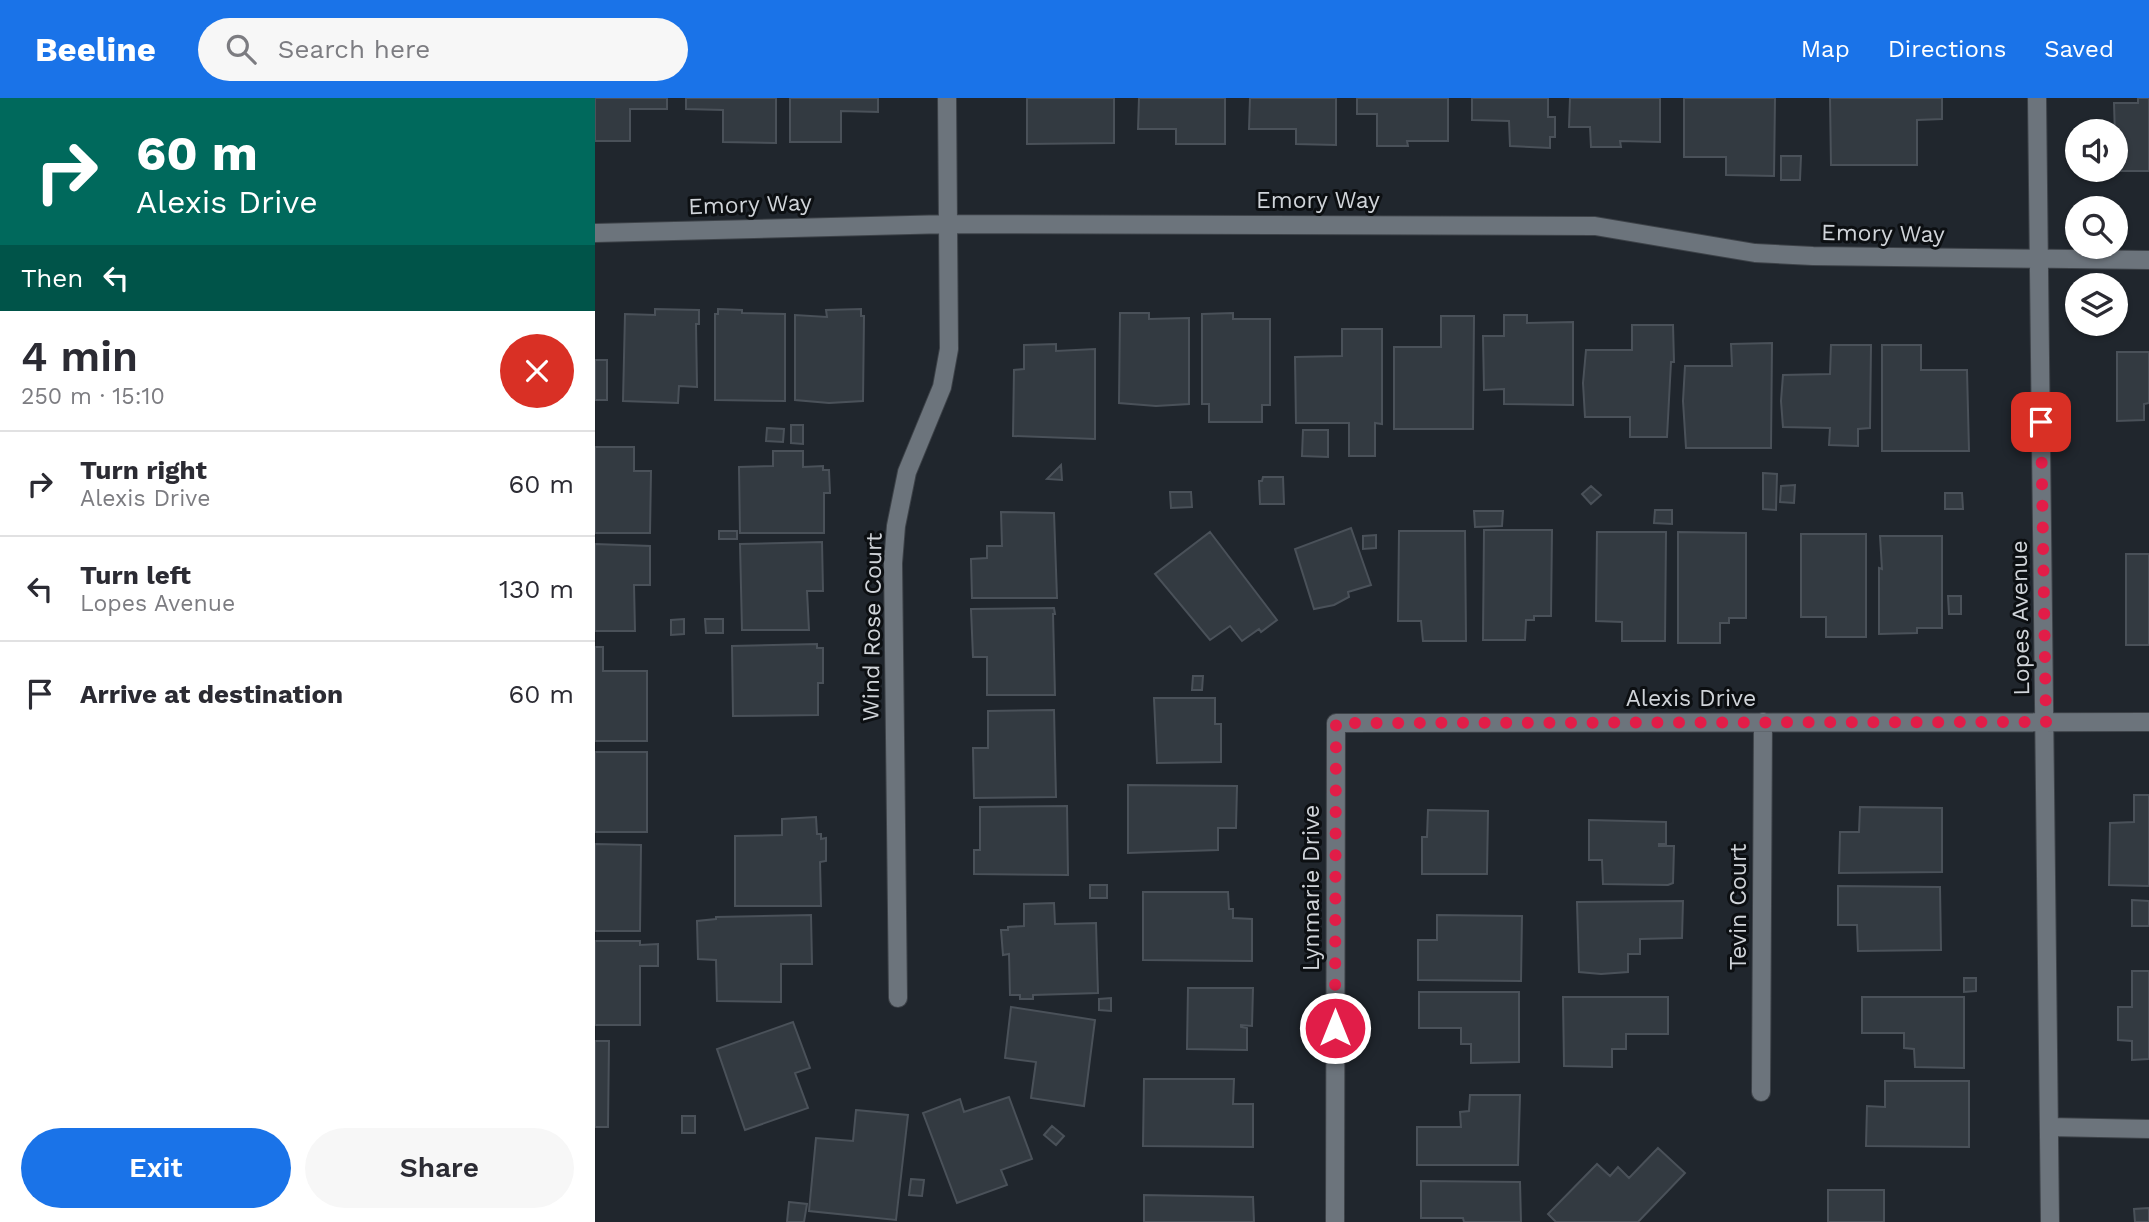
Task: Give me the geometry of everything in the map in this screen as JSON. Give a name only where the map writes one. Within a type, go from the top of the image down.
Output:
[{"type":"street","name":"Wind Rose Court","points":[[898,998],[893,562],[896,527],[907,472],[942,387],[949,349],[947,98]]},
{"type":"street","name":"Lopes Avenue","points":[[2037,98],[2050,1222]]},
{"type":"street","name":"Emory Way","points":[[595,233],[949,223],[1595,226],[1755,253],[2149,260]]},
{"type":"street","name":"Tevin Court","points":[[1761,1093],[1763,722]]},
{"type":"street","name":"Alexis Drive","points":[[1336,723],[2149,722]]},
{"type":"street","name":"Lynmarie Drive","points":[[1335,1222],[1336,723]]},
{"type":"street","points":[[2049,1127],[2149,1129]]},
{"type":"building","points":[[595,98],[667,98],[667,109],[630,109],[630,141],[595,141]]},
{"type":"building","points":[[686,98],[776,98],[776,143],[723,142],[723,110],[686,109]]},
{"type":"building","points":[[790,98],[878,98],[878,112],[841,111],[841,142],[790,142]]},
{"type":"building","points":[[1027,98],[1114,98],[1114,143],[1027,144]]},
{"type":"building","points":[[1139,98],[1225,98],[1225,144],[1176,144],[1176,129],[1138,129]]},
{"type":"building","points":[[1250,98],[1336,98],[1336,145],[1296,144],[1296,129],[1249,129]]},
{"type":"building","points":[[1357,98],[1448,98],[1448,141],[1407,141],[1408,146],[1377,146],[1377,114],[1357,114]]},
{"type":"building","points":[[1472,98],[1548,98],[1548,117],[1555,117],[1555,137],[1550,137],[1550,148],[1510,146],[1509,121],[1472,120]]},
{"type":"building","points":[[1570,98],[1660,98],[1660,142],[1620,141],[1621,147],[1591,147],[1590,127],[1569,127]]},
{"type":"building","points":[[1684,98],[1775,98],[1774,176],[1726,175],[1726,157],[1684,157]]},
{"type":"building","points":[[1830,98],[1942,98],[1942,119],[1917,120],[1917,165],[1831,165]]},
{"type":"building","points":[[2138,98],[2149,98],[2149,171],[2128,171],[2128,119],[2114,119],[2114,103],[2138,103]]},
{"type":"building","points":[[1781,156],[1801,156],[1800,180],[1781,180]]},
{"type":"building","points":[[655,309],[699,310],[699,324],[696,324],[697,387],[679,386],[678,403],[623,401],[625,314],[655,315]]},
{"type":"building","points":[[718,309],[742,310],[742,313],[785,314],[785,401],[715,400],[715,314],[718,314]]},
{"type":"building","points":[[861,309],[861,316],[864,316],[863,401],[829,403],[795,400],[795,315],[827,317],[826,310]]},
{"type":"building","points":[[1120,313],[1149,313],[1149,319],[1189,318],[1189,404],[1156,406],[1119,403]]},
{"type":"building","points":[[1233,313],[1233,319],[1270,319],[1270,405],[1262,405],[1262,422],[1209,422],[1209,404],[1202,404],[1202,314]]},
{"type":"building","points":[[1504,315],[1527,315],[1527,323],[1573,322],[1573,405],[1504,404],[1504,389],[1484,390],[1483,336],[1504,336]]},
{"type":"building","points":[[1441,316],[1474,316],[1473,429],[1394,429],[1394,347],[1441,347]]},
{"type":"building","points":[[1632,325],[1673,325],[1674,362],[1671,362],[1667,437],[1630,437],[1630,417],[1585,417],[1583,383],[1586,350],[1632,350]]},
{"type":"building","points":[[1342,329],[1382,329],[1382,424],[1375,423],[1375,456],[1349,456],[1349,423],[1296,423],[1295,357],[1342,356]]},
{"type":"building","points":[[1772,343],[1771,448],[1686,448],[1683,401],[1685,366],[1732,366],[1731,344]]},
{"type":"building","points":[[1056,344],[1056,351],[1095,349],[1095,439],[1013,436],[1014,370],[1024,369],[1024,345]]},
{"type":"building","points":[[1831,345],[1871,345],[1870,428],[1858,429],[1858,446],[1829,445],[1830,428],[1783,427],[1783,375],[1830,374]]},
{"type":"building","points":[[1882,345],[1921,345],[1921,370],[1967,370],[1969,451],[1882,451]]},
{"type":"building","points":[[2117,352],[2149,352],[2149,403],[2144,404],[2144,420],[2117,421]]},
{"type":"building","points":[[595,360],[607,360],[607,400],[595,400]]},
{"type":"building","points":[[791,425],[803,425],[803,444],[791,443]]},
{"type":"building","points":[[767,428],[784,429],[783,442],[766,441]]},
{"type":"building","points":[[1303,430],[1328,430],[1328,457],[1302,456]]},
{"type":"building","points":[[595,447],[634,447],[634,471],[651,471],[650,533],[595,533]]},
{"type":"building","points":[[773,451],[803,451],[803,467],[823,466],[823,470],[829,470],[830,493],[824,493],[824,533],[740,533],[739,467],[773,466]]},
{"type":"building","points":[[1061,465],[1062,480],[1047,479]]},
{"type":"building","points":[[1763,473],[1777,474],[1776,510],[1763,509]]},
{"type":"building","points":[[1263,477],[1283,477],[1284,504],[1260,504],[1259,481],[1262,481]]},
{"type":"building","points":[[1795,485],[1794,503],[1780,502],[1781,486]]},
{"type":"building","points":[[1591,486],[1601,495],[1591,504],[1582,494]]},
{"type":"building","points":[[1170,492],[1191,492],[1192,507],[1171,508]]},
{"type":"building","points":[[1945,493],[1962,493],[1963,509],[1945,509]]},
{"type":"building","points":[[1655,510],[1672,510],[1672,524],[1654,523]]},
{"type":"building","points":[[1474,511],[1503,511],[1502,526],[1475,527]]},
{"type":"building","points":[[1001,512],[1054,513],[1057,598],[972,598],[971,559],[987,558],[987,546],[1002,546]]},
{"type":"building","points":[[1351,528],[1371,585],[1348,592],[1349,597],[1334,605],[1314,609],[1295,549]]},
{"type":"building","points":[[1484,530],[1552,530],[1551,616],[1534,616],[1534,620],[1526,620],[1525,640],[1483,640]]},
{"type":"building","points":[[719,531],[737,531],[737,539],[719,539]]},
{"type":"building","points":[[1399,531],[1465,531],[1466,641],[1423,641],[1421,621],[1398,621]]},
{"type":"building","points":[[1210,532],[1277,620],[1242,641],[1230,626],[1210,640],[1155,574]]},
{"type":"building","points":[[1597,532],[1666,532],[1665,641],[1622,641],[1622,622],[1596,621]]},
{"type":"building","points":[[1678,532],[1746,533],[1746,618],[1729,618],[1729,623],[1720,623],[1720,643],[1678,643]]},
{"type":"building","points":[[1801,534],[1866,534],[1866,637],[1826,637],[1826,617],[1801,617]]},
{"type":"building","points":[[1376,535],[1376,548],[1363,549],[1363,536]]},
{"type":"building","points":[[1880,536],[1942,536],[1942,628],[1917,628],[1917,633],[1879,634],[1879,568],[1882,569]]},
{"type":"building","points":[[822,542],[823,591],[807,591],[809,630],[742,630],[740,544]]},
{"type":"building","points":[[595,544],[650,546],[650,585],[634,585],[635,631],[595,631]]},
{"type":"building","points":[[2126,554],[2149,554],[2149,645],[2126,645]]},
{"type":"building","points":[[1948,596],[1961,596],[1961,614],[1949,614]]},
{"type":"building","points":[[1054,608],[1055,695],[987,695],[987,657],[973,657],[971,609]]},
{"type":"building","points":[[684,619],[684,634],[671,635],[671,620]]},
{"type":"building","points":[[705,619],[723,619],[723,633],[706,633]]},
{"type":"building","points":[[817,644],[817,648],[823,648],[823,683],[818,683],[818,715],[733,716],[732,646]]},
{"type":"building","points":[[595,647],[603,647],[603,671],[647,671],[647,741],[595,741]]},
{"type":"building","points":[[1193,676],[1203,676],[1202,690],[1192,690]]},
{"type":"building","points":[[1154,698],[1215,698],[1215,724],[1221,724],[1221,762],[1157,763]]},
{"type":"building","points":[[1054,710],[1056,797],[974,798],[973,748],[988,748],[988,711]]},
{"type":"building","points":[[595,752],[647,752],[647,832],[595,832]]},
{"type":"building","points":[[1128,785],[1237,786],[1236,828],[1218,828],[1218,850],[1128,853]]},
{"type":"building","points":[[2134,795],[2149,795],[2149,886],[2109,885],[2110,823],[2134,822]]},
{"type":"building","points":[[1067,806],[1068,875],[974,874],[974,850],[980,850],[980,807]]},
{"type":"building","points":[[1860,807],[1942,808],[1942,872],[1839,873],[1840,832],[1859,832]]},
{"type":"building","points":[[1428,810],[1488,811],[1487,874],[1422,874],[1422,837],[1427,837]]},
{"type":"building","points":[[816,817],[817,834],[821,834],[821,839],[826,838],[826,861],[820,862],[821,906],[735,906],[735,836],[782,835],[782,819]]},
{"type":"building","points":[[1589,820],[1666,822],[1666,844],[1659,846],[1674,846],[1673,883],[1603,884],[1602,860],[1589,860]]},
{"type":"building","points":[[595,844],[641,845],[640,931],[595,931]]},
{"type":"building","points":[[1090,885],[1107,885],[1107,898],[1090,898]]},
{"type":"building","points":[[1838,886],[1940,887],[1941,950],[1858,951],[1857,925],[1838,925]]},
{"type":"building","points":[[1143,892],[1228,892],[1229,909],[1233,909],[1233,918],[1252,919],[1252,961],[1143,960]]},
{"type":"building","points":[[2132,900],[2149,901],[2149,926],[2132,926]]},
{"type":"building","points":[[1683,901],[1682,938],[1640,939],[1640,954],[1628,954],[1628,972],[1579,972],[1577,902]]},
{"type":"building","points":[[1054,903],[1055,924],[1096,923],[1098,993],[1033,995],[1033,999],[1020,999],[1020,995],[1010,995],[1009,954],[1003,955],[1001,930],[1024,926],[1024,904]]},
{"type":"building","points":[[811,915],[812,964],[781,964],[781,1002],[717,1001],[716,960],[698,959],[697,921],[716,917]]},
{"type":"building","points":[[1437,915],[1522,916],[1521,981],[1418,980],[1418,940],[1437,940]]},
{"type":"building","points":[[595,941],[640,941],[640,945],[658,944],[658,966],[640,966],[640,1025],[595,1025]]},
{"type":"building","points":[[2132,971],[2149,971],[2149,1059],[2132,1060],[2132,1041],[2118,1040],[2118,1007],[2132,1007]]},
{"type":"building","points":[[1964,978],[1976,978],[1976,991],[1964,992]]},
{"type":"building","points":[[1188,988],[1253,988],[1252,1026],[1241,1025],[1247,1028],[1247,1050],[1187,1049]]},
{"type":"building","points":[[1419,992],[1519,992],[1519,1062],[1471,1063],[1471,1044],[1461,1044],[1461,1028],[1419,1028]]},
{"type":"building","points":[[1563,997],[1668,997],[1668,1034],[1626,1034],[1626,1049],[1612,1049],[1612,1067],[1564,1066]]},
{"type":"building","points":[[1862,997],[1964,997],[1964,1068],[1915,1067],[1914,1049],[1904,1048],[1904,1033],[1862,1033]]},
{"type":"building","points":[[1111,998],[1111,1011],[1099,1010],[1099,999]]},
{"type":"building","points":[[1011,1007],[1095,1020],[1084,1106],[1031,1098],[1036,1062],[1005,1058]]},
{"type":"building","points":[[793,1022],[810,1068],[795,1073],[808,1108],[745,1130],[717,1049]]},
{"type":"building","points":[[595,1041],[609,1041],[608,1127],[595,1127]]},
{"type":"building","points":[[1144,1079],[1234,1079],[1233,1104],[1253,1104],[1253,1147],[1143,1146]]},
{"type":"building","points":[[1885,1081],[1969,1081],[1969,1147],[1866,1146],[1867,1106],[1885,1107]]},
{"type":"building","points":[[1470,1095],[1520,1095],[1518,1165],[1417,1165],[1417,1127],[1461,1127],[1460,1112],[1469,1111]]},
{"type":"building","points":[[1009,1097],[1032,1159],[1001,1170],[1007,1185],[957,1203],[923,1113],[960,1099],[964,1112]]},
{"type":"building","points":[[856,1110],[908,1115],[896,1220],[809,1211],[816,1138],[853,1141]]},
{"type":"building","points":[[682,1116],[695,1116],[695,1133],[682,1133]]},
{"type":"building","points":[[1052,1126],[1064,1136],[1056,1145],[1044,1135]]},
{"type":"building","points":[[1658,1148],[1685,1173],[1638,1222],[1556,1222],[1548,1214],[1597,1164],[1610,1176],[1618,1167],[1629,1178]]},
{"type":"building","points":[[911,1179],[924,1180],[922,1196],[909,1195]]},
{"type":"building","points":[[1421,1181],[1520,1182],[1521,1222],[1464,1222],[1463,1218],[1421,1218]]},
{"type":"building","points":[[1828,1190],[1884,1190],[1884,1222],[1828,1222]]},
{"type":"building","points":[[1144,1195],[1253,1197],[1254,1222],[1144,1222]]},
{"type":"building","points":[[789,1202],[807,1204],[804,1222],[787,1222]]},
{"type":"building","points":[[2149,1208],[2149,1222],[2135,1222],[2134,1209]]},
{"type":"route","points":[[1335,1028],[1336,723],[2046,722],[2041,422]]}]
